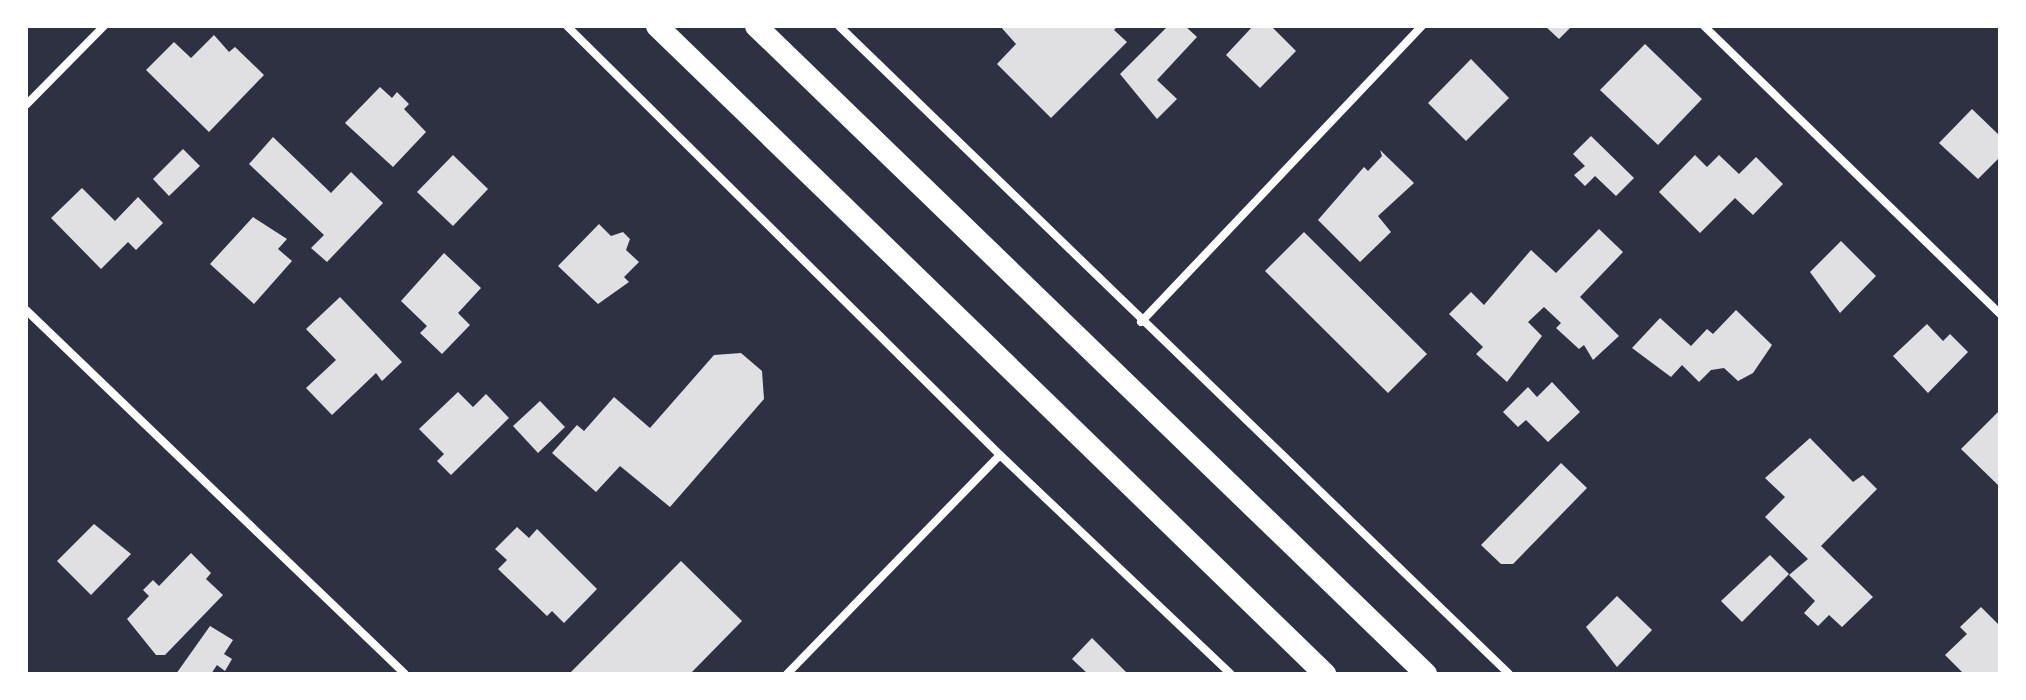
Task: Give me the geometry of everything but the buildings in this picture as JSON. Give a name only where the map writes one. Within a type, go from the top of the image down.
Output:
[{"type":"highway","points":[[657,26],[1325,674]]},
{"type":"highway","points":[[756,26],[1426,674]]},
{"type":"street","points":[[26,105],[104,26]]},
{"type":"street","points":[[567,26],[1000,455],[1231,674]]},
{"type":"street","points":[[839,26],[1141,322],[1509,674]]},
{"type":"street","points":[[1141,322],[1422,26]]},
{"type":"street","points":[[1704,26],[2000,314]]},
{"type":"street","points":[[26,310],[405,674]]},
{"type":"street","points":[[787,674],[1000,455]]}]
